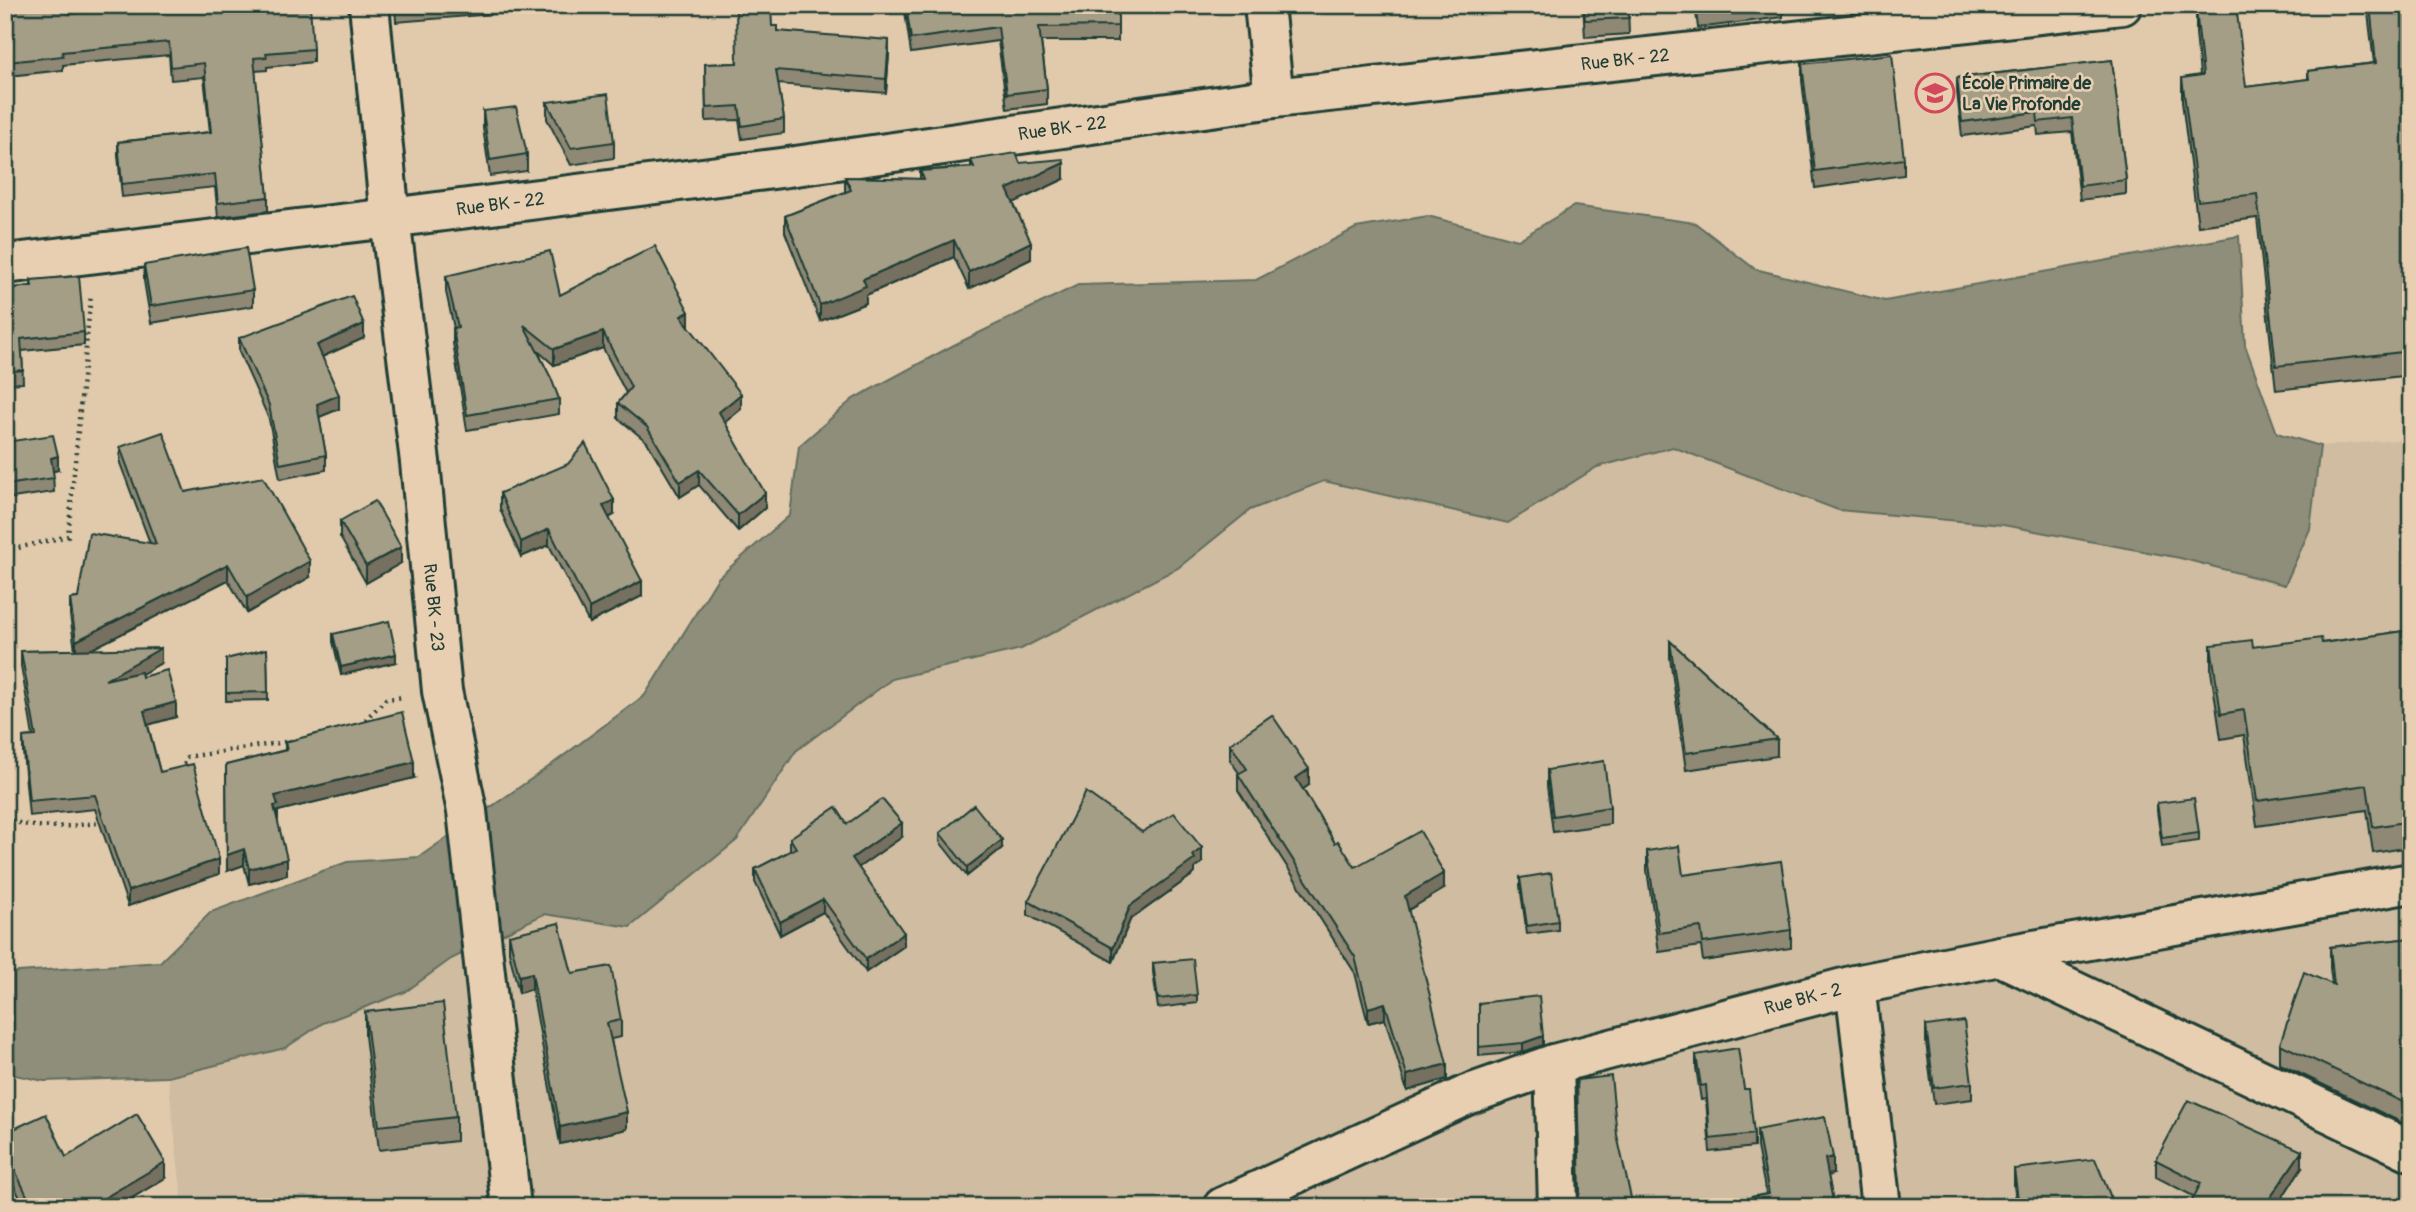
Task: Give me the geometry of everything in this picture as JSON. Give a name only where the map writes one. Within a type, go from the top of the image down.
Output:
[{"type":"street","name":"Rue BK - 23","points":[[369,5],[390,218],[420,462],[442,691],[467,811],[511,1207]]},
{"type":"street","points":[[1264,5],[1274,98]]},
{"type":"street","name":"Rue BK - 22","points":[[5,264],[780,168],[1274,98],[2122,5]]},
{"type":"street","name":"Rue BK - 2","points":[[1223,1207],[1467,1095],[1554,1064],[1855,985],[2000,956],[2411,883]]},
{"type":"street","points":[[2000,956],[2411,1151]]},
{"type":"street","points":[[1855,985],[1881,1207]]},
{"type":"street","points":[[1554,1064],[1558,1207]]},
{"type":"path","points":[[5,551],[68,536],[94,254]]},
{"type":"path","points":[[354,731],[386,699],[442,691]]},
{"type":"path","points":[[180,778],[187,757],[303,739]]},
{"type":"path","points":[[5,818],[16,824],[59,828],[107,822]]},
{"type":"shaded area","points":[[1574,206],[1695,223],[1755,269],[1885,301],[2239,236],[2245,345],[2277,433],[2320,446],[2310,529],[2285,585],[2180,558],[2003,525],[1838,510],[1673,447],[1597,467],[1508,523],[1324,481],[1250,510],[1178,568],[1021,649],[892,679],[796,751],[737,840],[630,927],[544,914],[451,959],[405,992],[323,1023],[285,1048],[168,1077],[44,1081],[5,1073],[5,973],[160,962],[211,912],[347,862],[419,857],[547,768],[645,695],[718,578],[790,515],[799,446],[853,399],[954,345],[1078,285],[1256,280],[1356,228],[1428,216],[1518,240]]},
{"type":"shaded area","points":[[2411,439],[2411,1207],[183,1207],[168,1077],[285,1048],[323,1023],[405,992],[451,959],[544,914],[630,927],[737,840],[796,751],[892,679],[1021,649],[1178,568],[1250,510],[1324,481],[1508,523],[1597,467],[1673,447],[1838,510],[2003,525],[2180,558],[2285,585],[2310,529],[2320,446]]},
{"type":"building","points":[[5,5],[69,5],[70,14],[165,5],[310,5],[313,49],[266,53],[267,57],[254,58],[268,197],[218,203],[215,174],[122,184],[118,142],[211,132],[204,63],[171,67],[169,42],[62,52],[63,56],[8,62],[9,69],[5,70]]},
{"type":"building","points":[[396,5],[434,5],[396,8]]},
{"type":"building","points":[[736,5],[771,5],[772,26],[777,26],[777,31],[889,40],[886,79],[776,70],[784,119],[742,126],[739,106],[706,108],[705,64],[737,63]]},
{"type":"building","points":[[906,5],[1118,5],[1118,26],[1039,27],[1047,89],[1007,94],[998,27],[911,39]]},
{"type":"building","points":[[1584,5],[1628,5],[1629,18],[1585,20]]},
{"type":"building","points":[[1697,5],[1747,5],[1698,11]]},
{"type":"building","points":[[2236,5],[2246,87],[2309,79],[2308,71],[2376,63],[2370,5],[2411,5],[2411,351],[2276,366],[2257,194],[2198,201],[2182,78],[2203,75],[2196,9]]},
{"type":"building","points":[[1892,54],[1904,159],[1815,171],[1802,64]]},
{"type":"building","points":[[2112,60],[2126,180],[2080,186],[2072,118],[2038,122],[2037,112],[1962,122],[1957,78]]},
{"type":"building","points":[[608,94],[614,142],[571,148],[547,102]]},
{"type":"building","points":[[516,107],[527,154],[490,160],[483,111]]},
{"type":"building","points":[[1016,153],[1020,163],[1063,159],[1064,163],[1007,189],[1031,242],[969,272],[954,240],[863,279],[866,286],[820,305],[785,216],[851,190],[845,177],[924,179],[920,171],[974,167],[971,160]]},
{"type":"building","points":[[655,246],[689,312],[681,316],[741,394],[719,412],[765,493],[738,515],[699,470],[680,482],[647,427],[618,403],[631,387],[603,332],[554,349],[524,325],[559,399],[467,415],[453,328],[458,327],[446,276],[550,251],[560,295]]},
{"type":"building","points":[[246,248],[253,290],[151,306],[144,265]]},
{"type":"building","points":[[79,276],[84,332],[21,339],[23,370],[5,372],[5,289],[32,286],[31,280]]},
{"type":"building","points":[[352,296],[364,324],[317,345],[339,395],[317,404],[326,455],[280,464],[269,405],[239,338]]},
{"type":"building","points":[[163,432],[185,492],[263,477],[310,561],[247,597],[228,564],[76,641],[70,599],[78,598],[89,533],[156,544],[120,447]]},
{"type":"building","points":[[53,435],[58,456],[51,458],[54,478],[5,485],[5,442]]},
{"type":"building","points":[[585,443],[614,500],[603,506],[642,581],[589,608],[549,529],[521,542],[500,493],[568,464]]},
{"type":"building","points":[[375,501],[401,547],[366,566],[340,521]]},
{"type":"building","points":[[5,603],[11,629],[5,630]]},
{"type":"building","points":[[389,621],[396,654],[341,667],[333,634]]},
{"type":"building","points":[[2411,630],[2411,821],[2373,827],[2367,785],[2257,801],[2244,710],[2221,714],[2211,645],[2252,640],[2253,647],[2321,638],[2322,643]]},
{"type":"building","points":[[1670,641],[1777,739],[1686,753]]},
{"type":"building","points":[[161,648],[105,680],[141,672],[142,677],[167,670],[176,702],[144,711],[160,772],[193,764],[219,859],[128,891],[95,795],[29,801],[23,737],[36,736],[21,651]]},
{"type":"building","points":[[267,649],[268,692],[226,693],[226,659]]},
{"type":"building","points":[[402,712],[414,762],[275,796],[278,805],[274,806],[287,859],[249,869],[244,849],[227,855],[226,765],[287,750],[285,742]]},
{"type":"building","points":[[1272,715],[1309,769],[1296,778],[1335,843],[1338,841],[1355,867],[1420,831],[1444,873],[1405,896],[1447,1064],[1407,1075],[1385,1003],[1368,1008],[1355,957],[1238,774],[1247,769],[1230,744]]},
{"type":"building","points":[[1604,761],[1610,807],[1553,816],[1547,770]]},
{"type":"building","points":[[1086,792],[1142,832],[1174,813],[1202,848],[1193,855],[1195,859],[1130,906],[1113,948],[1028,901]]},
{"type":"building","points":[[2194,798],[2199,833],[2162,838],[2157,803]]},
{"type":"building","points":[[882,799],[902,823],[852,858],[904,933],[866,959],[823,899],[780,922],[755,869],[796,848],[790,838],[836,807],[847,824]]},
{"type":"building","points":[[974,805],[1002,840],[967,867],[940,833]]},
{"type":"building","points":[[1679,846],[1683,875],[1781,861],[1791,930],[1703,943],[1701,927],[1659,933],[1647,851]]},
{"type":"building","points":[[1551,873],[1558,921],[1527,926],[1520,878]]},
{"type":"building","points":[[559,923],[572,973],[611,966],[621,1020],[607,1023],[627,1112],[560,1127],[532,973],[519,976],[509,935]]},
{"type":"building","points":[[2411,938],[2411,1106],[2280,1044],[2304,972],[2334,985],[2330,947]]},
{"type":"building","points":[[1193,959],[1197,995],[1158,999],[1153,963]]},
{"type":"building","points":[[1539,996],[1543,1036],[1523,1043],[1479,1047],[1479,1003]]},
{"type":"building","points":[[443,1003],[456,1117],[379,1126],[365,1012]]},
{"type":"building","points":[[1964,1021],[1972,1083],[1934,1088],[1926,1026]]},
{"type":"building","points":[[1738,1048],[1744,1089],[1749,1089],[1754,1134],[1710,1139],[1706,1085],[1701,1086],[1696,1055]]},
{"type":"building","points":[[1611,1076],[1617,1135],[1633,1207],[1578,1207],[1580,1192],[1577,1080]]},
{"type":"building","points":[[2188,1100],[2302,1151],[2264,1207],[2189,1207],[2201,1183],[2156,1160]]},
{"type":"building","points":[[46,1114],[66,1157],[137,1114],[165,1162],[89,1207],[26,1207],[30,1202],[5,1149],[5,1133]]},
{"type":"building","points":[[1825,1117],[1833,1157],[1825,1159],[1834,1207],[1753,1207],[1751,1197],[1769,1194],[1757,1130]]},
{"type":"building","points":[[2095,1159],[2110,1195],[2111,1207],[2019,1207],[2014,1169]]},
{"type":"place","name":"École Primaire de La Vie Profonde","points":[[1935,93]]}]
